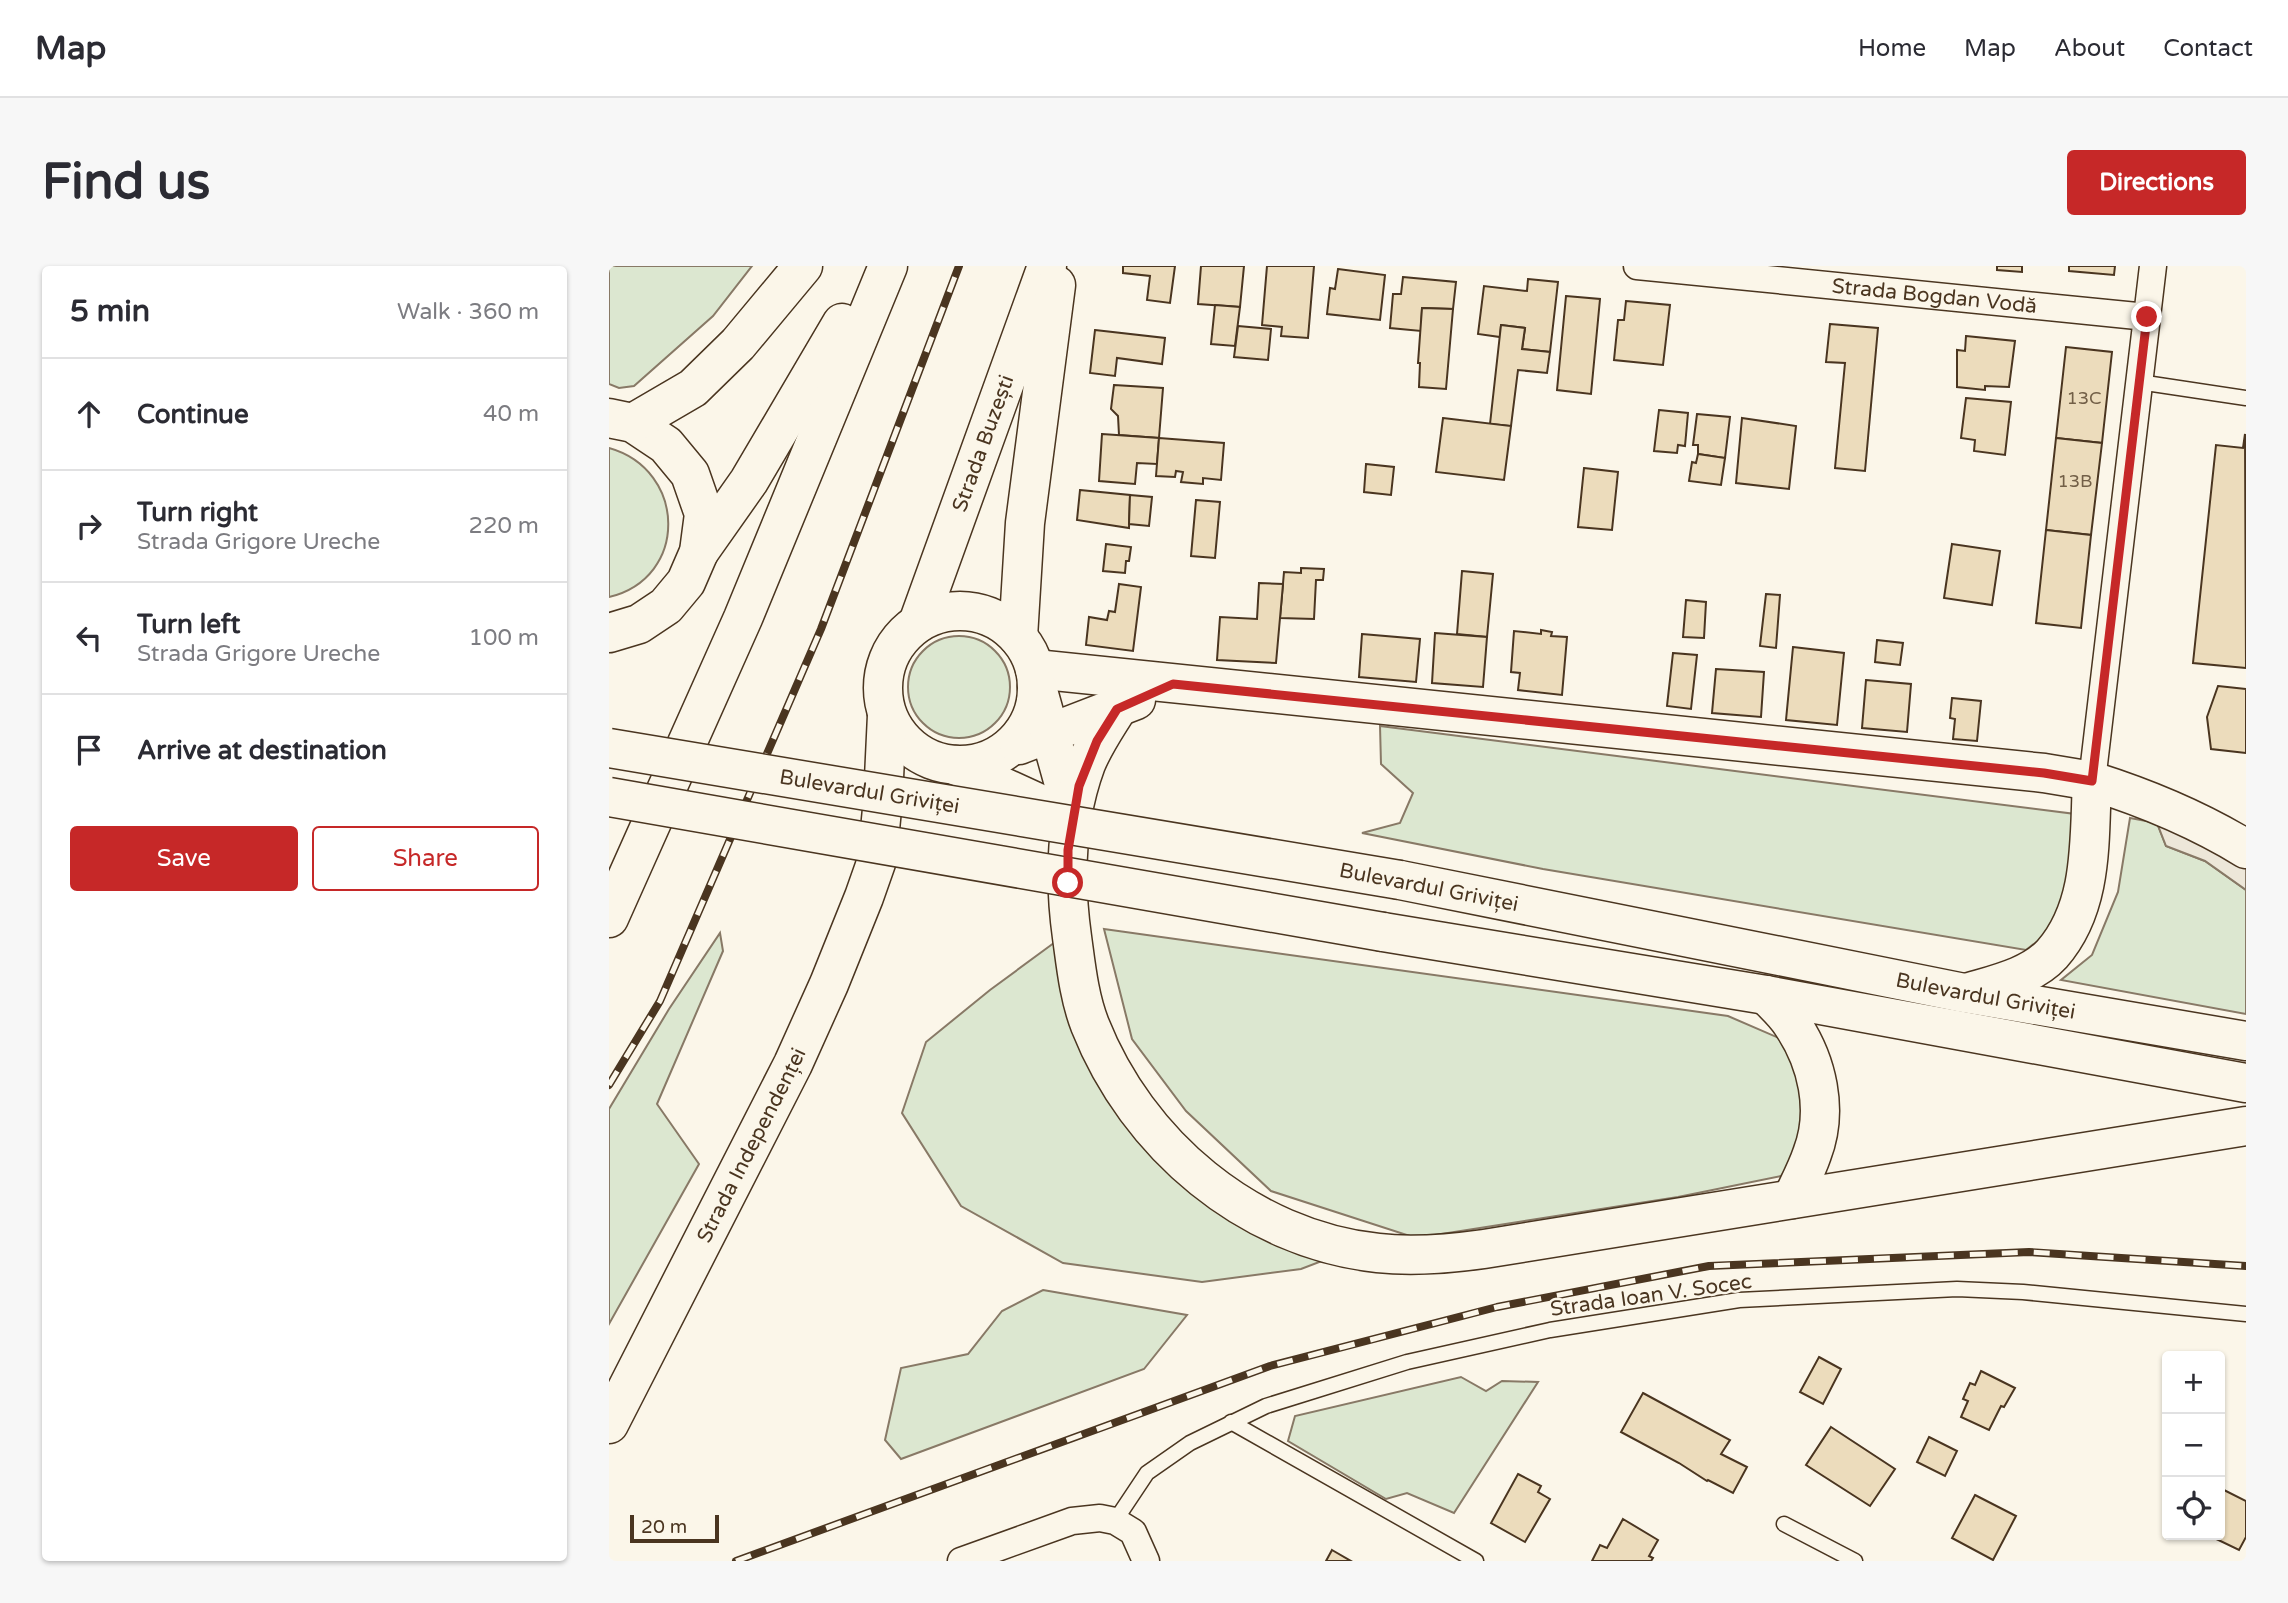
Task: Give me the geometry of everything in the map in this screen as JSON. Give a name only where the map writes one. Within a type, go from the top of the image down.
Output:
[{"type":"main road","points":[[621,420],[693,388],[738,344],[803,266]]},
{"type":"main road","points":[[609,633],[639,624],[666,606],[687,582],[699,552],[750,481],[828,348],[872,266]]},
{"type":"main road","points":[[609,918],[743,618],[888,266]]},
{"type":"main road","name":"Strada Buzești","points":[[918,623],[1047,266]]},
{"type":"main road","name":"Strada Buzești","points":[[1030,665],[1025,523],[1058,266]]},
{"type":"main road","points":[[621,420],[666,445],[691,474],[703,514],[699,552]]},
{"type":"main road","points":[[947,611],[979,613],[1007,626],[1030,665],[1073,819],[946,764],[926,758],[899,736],[887,715],[882,686],[884,671],[897,643],[918,623],[947,611]]},
{"type":"main road","points":[[1030,665],[1173,684],[2044,773],[2092,781],[2161,805],[2199,822],[2246,849]]},
{"type":"main road","points":[[1007,749],[1030,722],[1035,705],[1030,665]]},
{"type":"main road","points":[[946,764],[988,760],[1007,749],[1117,709],[1173,684]]},
{"type":"main road","points":[[1117,709],[1087,762],[1079,786],[1068,850],[1069,915],[1076,964],[1089,1022],[1107,1064],[1126,1097],[1172,1153],[1234,1201],[1269,1221],[1305,1235],[1363,1251],[1431,1256],[2246,1126]]},
{"type":"main road","name":"Strada Independenței","points":[[877,860],[887,715]]},
{"type":"main road","name":"Bulevardul Griviței","points":[[609,748],[1400,880],[1964,993],[2246,1041]]},
{"type":"main road","name":"Strada Independenței","points":[[609,1424],[750,1150],[829,984],[877,860],[904,809],[946,764]]},
{"type":"main road","points":[[1964,993],[1998,984],[2027,971],[2051,955],[2068,933],[2079,910],[2085,883],[2092,781]]},
{"type":"main road","name":"Bulevardul Griviței","points":[[609,797],[1383,932],[1766,995],[2246,1083]]},
{"type":"main road","points":[[1766,995],[1790,1022],[1808,1051],[1818,1087],[1820,1121],[1813,1152],[1792,1199]]},
{"type":"street","name":"Strada Bogdan Vodă","points":[[1637,266],[2147,317]]},
{"type":"street","points":[[2092,781],[2153,266]]},
{"type":"street","points":[[961,1561],[1072,1521],[1100,1518],[1115,1521],[1133,1532],[1146,1561]]},
{"type":"lane","points":[[2139,382],[2246,398]]},
{"type":"lane","name":"Strada Ioan V. Socec","points":[[1115,1521],[1147,1473],[1190,1443],[1266,1406],[1407,1362],[1550,1330],[1739,1300],[1957,1289],[2023,1292],[2246,1314]]},
{"type":"lane","points":[[1231,1422],[1476,1561]]},
{"type":"lane","points":[[1784,1524],[1855,1561]]},
{"type":"green space","points":[[609,266],[752,266],[713,316],[634,386],[619,388],[609,384]]},
{"type":"green space","points":[[609,448],[635,460],[653,478],[664,500],[668,524],[665,547],[654,569],[635,586],[609,597]]},
{"type":"green space","points":[[959,636],[978,640],[995,651],[1006,668],[1010,687],[1006,706],[995,723],[978,734],[959,738],[940,734],[923,723],[912,706],[908,687],[912,668],[923,651],[940,640]]},
{"type":"green space","points":[[1380,726],[2075,814],[2079,877],[2060,924],[2026,950],[1543,869],[1362,833],[1400,823],[1413,793],[1381,764]]},
{"type":"green space","points":[[2130,818],[2157,823],[2166,846],[2205,861],[2246,890],[2246,1014],[2061,980],[2092,955],[2118,892]]},
{"type":"green space","points":[[1104,929],[1728,1016],[1788,1042],[1805,1082],[1800,1154],[1781,1176],[1678,1197],[1416,1238],[1271,1191],[1186,1111],[1132,1039]]},
{"type":"green space","points":[[720,933],[723,951],[657,1104],[699,1164],[609,1324],[609,1109],[669,1009]]},
{"type":"green space","points":[[1062,937],[1126,1116],[1322,1261],[1301,1269],[1202,1282],[1063,1263],[961,1206],[902,1113],[926,1042]]},
{"type":"green space","points":[[1043,1290],[1187,1315],[1144,1369],[901,1459],[885,1440],[901,1368],[968,1354],[1002,1311]]},
{"type":"green space","points":[[1461,1377],[1486,1391],[1502,1381],[1538,1382],[1454,1513],[1407,1493],[1386,1499],[1288,1441],[1295,1416]]},
{"type":"shaded area","points":[[2157,823],[2246,867],[2246,890],[2205,861],[2166,846]]},
{"type":"building","points":[[1123,266],[1175,266],[1170,303],[1147,300],[1150,276],[1123,273]]},
{"type":"building","points":[[1201,266],[1244,266],[1240,307],[1198,304]]},
{"type":"building","points":[[1267,266],[1314,266],[1308,338],[1281,336],[1282,327],[1262,325]]},
{"type":"building","points":[[1997,266],[2022,266],[2022,272],[1997,270]]},
{"type":"building","points":[[2069,266],[2115,266],[2114,275],[2069,271]]},
{"type":"building","points":[[1338,269],[1385,275],[1380,320],[1327,314],[1330,288],[1335,289]]},
{"type":"building","points":[[1403,277],[1456,282],[1453,309],[1422,308],[1421,331],[1390,328],[1393,294],[1401,294]]},
{"type":"building","points":[[1528,279],[1558,282],[1550,352],[1522,349],[1525,328],[1501,325],[1500,337],[1478,334],[1484,286],[1527,291]]},
{"type":"building","points":[[1566,296],[1600,299],[1591,394],[1557,390]]},
{"type":"building","points":[[1626,301],[1670,305],[1663,365],[1614,360],[1618,320],[1624,320]]},
{"type":"building","points":[[1215,305],[1240,307],[1235,346],[1211,344]]},
{"type":"building","points":[[1422,308],[1453,309],[1446,389],[1419,387]]},
{"type":"building","points":[[1830,324],[1878,328],[1865,471],[1835,468],[1845,363],[1826,362]]},
{"type":"building","points":[[1501,325],[1525,328],[1522,349],[1550,352],[1547,373],[1518,370],[1511,426],[1490,424]]},
{"type":"building","points":[[1238,326],[1271,329],[1268,360],[1234,357]]},
{"type":"building","points":[[1095,330],[1165,338],[1162,364],[1117,358],[1115,376],[1090,373]]},
{"type":"building","points":[[1966,336],[2015,341],[2009,387],[1985,386],[1985,390],[1957,387],[1957,350],[1965,351]]},
{"type":"building","points":[[2066,347],[2112,352],[2102,443],[2056,438]]},
{"type":"building","points":[[1114,385],[1163,388],[1159,438],[1119,435],[1118,416],[1111,409]]},
{"type":"building","points":[[1966,398],[2011,402],[2005,455],[1974,451],[1975,440],[1961,438]]},
{"type":"building","points":[[1659,410],[1688,413],[1685,446],[1678,445],[1677,453],[1654,451]]},
{"type":"building","points":[[1697,414],[1730,417],[1725,458],[1698,454],[1698,445],[1693,445]]},
{"type":"building","points":[[1443,418],[1511,426],[1504,480],[1436,472]]},
{"type":"building","points":[[1742,418],[1796,426],[1789,489],[1736,483]]},
{"type":"building","points":[[1102,434],[1159,438],[1157,464],[1137,463],[1135,484],[1099,481]]},
{"type":"building","points":[[2245,434],[2246,668],[2193,663],[2216,445],[2243,448]]},
{"type":"building","points":[[1159,438],[1224,443],[1221,480],[1203,478],[1203,484],[1181,482],[1183,472],[1176,471],[1175,477],[1156,476]]},
{"type":"building","points":[[2056,438],[2102,443],[2091,535],[2046,530]]},
{"type":"building","points":[[1698,454],[1725,458],[1721,485],[1689,481],[1692,462],[1696,463]]},
{"type":"building","points":[[1366,464],[1394,467],[1391,495],[1364,492]]},
{"type":"building","points":[[1584,468],[1618,472],[1612,530],[1578,527]]},
{"type":"building","points":[[1080,490],[1130,495],[1129,528],[1077,520]]},
{"type":"building","points":[[1130,495],[1152,497],[1149,526],[1129,524]]},
{"type":"building","points":[[1196,500],[1220,502],[1215,558],[1191,556]]},
{"type":"building","points":[[2046,530],[2091,535],[2081,628],[2036,623]]},
{"type":"building","points":[[1106,544],[1131,547],[1125,573],[1103,571]]},
{"type":"building","points":[[1952,544],[2000,551],[1992,605],[1944,598]]},
{"type":"building","points":[[1301,568],[1324,569],[1323,580],[1316,580],[1314,619],[1280,618],[1284,572],[1301,573]]},
{"type":"building","points":[[1462,571],[1493,574],[1487,637],[1457,634]]},
{"type":"building","points":[[1259,583],[1283,584],[1276,663],[1217,660],[1220,617],[1257,619]]},
{"type":"building","points":[[1119,584],[1141,587],[1133,651],[1086,645],[1089,617],[1107,620],[1109,611],[1115,612]]},
{"type":"building","points":[[1766,594],[1780,595],[1776,648],[1760,646]]},
{"type":"building","points":[[1686,600],[1706,602],[1704,638],[1683,637]]},
{"type":"building","points":[[1541,630],[1552,632],[1551,636],[1567,637],[1562,695],[1518,690],[1520,673],[1511,672],[1514,631],[1541,634]]},
{"type":"building","points":[[1435,633],[1487,637],[1483,687],[1432,683]]},
{"type":"building","points":[[1362,634],[1420,639],[1416,682],[1359,677]]},
{"type":"building","points":[[1877,640],[1903,643],[1900,665],[1875,662]]},
{"type":"building","points":[[1793,647],[1844,653],[1837,725],[1786,720]]},
{"type":"building","points":[[1673,653],[1697,655],[1691,709],[1667,706]]},
{"type":"building","points":[[1716,669],[1764,672],[1761,717],[1712,713]]},
{"type":"building","points":[[1866,680],[1911,684],[1907,732],[1862,728]]},
{"type":"building","points":[[2218,686],[2246,689],[2246,753],[2211,749],[2207,717]]},
{"type":"building","points":[[1952,698],[1981,701],[1977,741],[1953,739],[1955,719],[1950,718]]},
{"type":"building","points":[[1819,1357],[1841,1369],[1823,1404],[1800,1392]]},
{"type":"building","points":[[1981,1371],[2015,1388],[2004,1407],[2001,1406],[1989,1430],[1961,1417],[1968,1401],[1963,1399],[1970,1383],[1975,1385]]},
{"type":"building","points":[[1643,1393],[1730,1440],[1721,1454],[1747,1467],[1733,1493],[1621,1432]]},
{"type":"building","points":[[1831,1427],[1895,1469],[1870,1506],[1806,1465]]},
{"type":"building","points":[[1929,1437],[1957,1451],[1945,1476],[1917,1462]]},
{"type":"building","points":[[1518,1474],[1541,1486],[1538,1492],[1550,1499],[1525,1542],[1491,1523]]},
{"type":"building","points":[[2225,1490],[2246,1501],[2246,1537],[2239,1550],[2218,1540],[2225,1540]]},
{"type":"building","points":[[1975,1495],[2016,1516],[1993,1560],[1952,1538]]},
{"type":"building","points":[[1623,1519],[1658,1540],[1649,1556],[1653,1558],[1651,1561],[1592,1561],[1600,1545],[1607,1548]]},
{"type":"building","points":[[1332,1550],[1351,1561],[1326,1561]]},
{"type":"railway","points":[[609,1085],[660,1001],[821,629],[959,266]]},
{"type":"railway","points":[[736,1561],[1270,1366],[1497,1307],[1709,1266],[2029,1252],[2246,1266]]},
{"type":"route","points":[[1068,883],[1068,850],[1079,786],[1097,741],[1117,709],[1173,684],[2044,773],[2092,781],[2147,317]]}]
